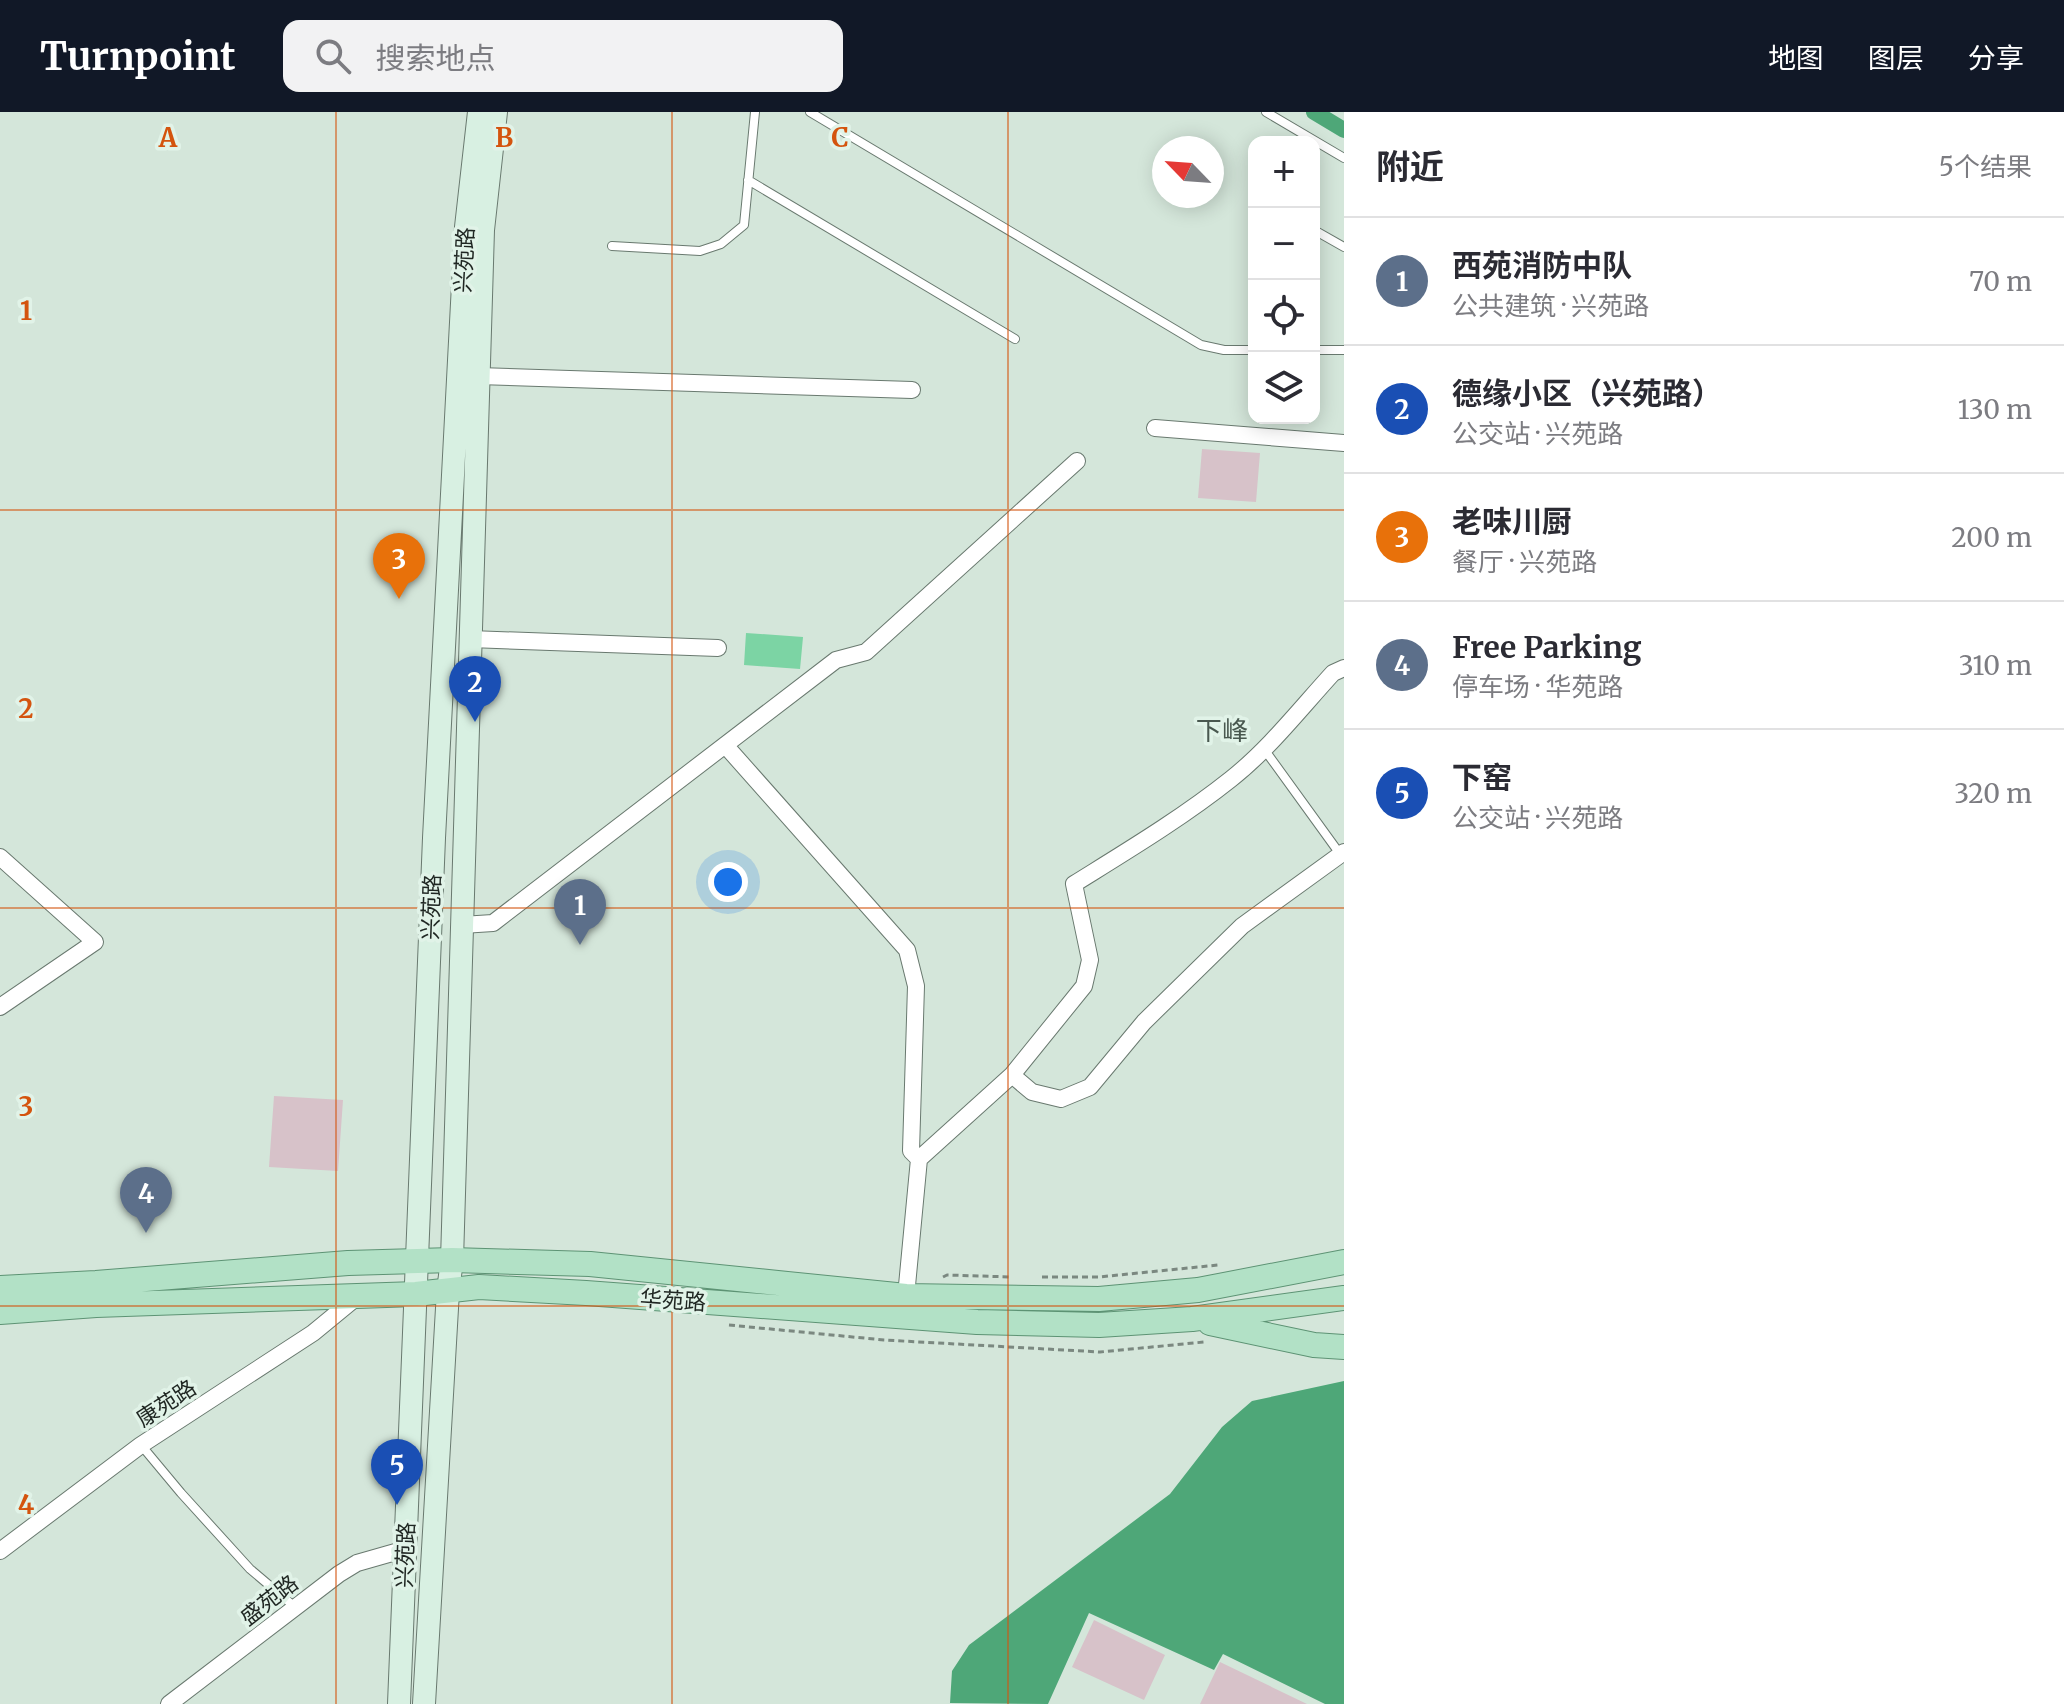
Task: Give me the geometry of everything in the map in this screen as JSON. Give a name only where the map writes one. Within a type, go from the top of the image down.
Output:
[{"type":"main road","name":"兴苑路","points":[[399,1704],[434,838],[463,270],[479,112]]},
{"type":"main road","name":"兴苑路","points":[[424,1704],[452,1260],[483,230],[496,112]]},
{"type":"main road","name":"华苑路","points":[[0,1288],[348,1263],[452,1260],[590,1264],[906,1296],[1099,1299],[1198,1290],[1344,1262]]},
{"type":"main road","name":"华苑路","points":[[0,1312],[96,1305],[416,1294],[479,1287],[977,1322],[1099,1325],[1192,1319],[1344,1298]]},
{"type":"main road","points":[[1192,1319],[1314,1345],[1344,1347]]},
{"type":"street","points":[[478,376],[912,390]]},
{"type":"street","points":[[1155,428],[1344,443]]},
{"type":"street","points":[[462,925],[493,923],[836,660],[866,652],[1077,461]]},
{"type":"street","points":[[470,639],[718,648]]},
{"type":"street","points":[[906,1296],[919,1159],[1012,1075],[1084,986],[1090,960],[1074,884],[1231,778],[1264,749],[1333,673],[1344,668]]},
{"type":"street","points":[[725,745],[907,950],[916,986],[911,1151],[919,1159]]},
{"type":"street","points":[[1012,1075],[1032,1092],[1061,1099],[1090,1087],[1144,1022],[1242,926],[1343,855]]},
{"type":"street","points":[[0,857],[95,942],[0,1007]]},
{"type":"street","name":"康苑路","points":[[0,1551],[141,1445],[313,1333],[359,1295]]},
{"type":"street","name":"盛苑路","points":[[169,1704],[339,1574],[357,1563],[406,1549]]},
{"type":"lane","points":[[612,246],[700,251],[721,244],[744,225],[755,112]]},
{"type":"lane","points":[[810,112],[1201,345],[1224,350],[1248,350]]},
{"type":"lane","points":[[1266,112],[1344,158]]},
{"type":"lane","points":[[748,180],[1015,339]]},
{"type":"lane","points":[[1320,233],[1344,247]]},
{"type":"lane","points":[[1320,350],[1344,350]]},
{"type":"lane","points":[[1264,749],[1343,855]]},
{"type":"lane","points":[[141,1445],[250,1569],[295,1607]]},
{"type":"path","points":[[1031,1277],[1099,1277],[1228,1264]]},
{"type":"path","points":[[933,1282],[947,1275],[1017,1277]]},
{"type":"shaded area","points":[[746,633],[803,637],[800,669],[744,665]]},
{"type":"shaded area","points":[[1344,1381],[1344,1704],[1325,1704],[1223,1654],[1214,1670],[1089,1613],[1048,1704],[950,1703],[952,1671],[969,1645],[1170,1494],[1222,1427],[1252,1401]]},
{"type":"building","points":[[1202,449],[1260,453],[1256,502],[1198,498]]},
{"type":"building","points":[[274,1096],[343,1100],[338,1171],[269,1167]]},
{"type":"building","points":[[1094,1620],[1165,1655],[1144,1700],[1072,1667]]},
{"type":"building","points":[[1220,1662],[1307,1704],[1200,1704]]},
{"type":"waterway","points":[[1314,112],[1344,130]]},
{"type":"place","name":"老味川厨","points":[[399,599]]},
{"type":"place","name":"德缘小区（兴苑路）","points":[[475,722]]},
{"type":"place","name":"西苑消防中队","points":[[580,945]]},
{"type":"place","name":"Free Parking","points":[[146,1233]]},
{"type":"place","name":"下窑","points":[[397,1505]]},
{"type":"district","name":"下峰","points":[[1222,730]]}]
